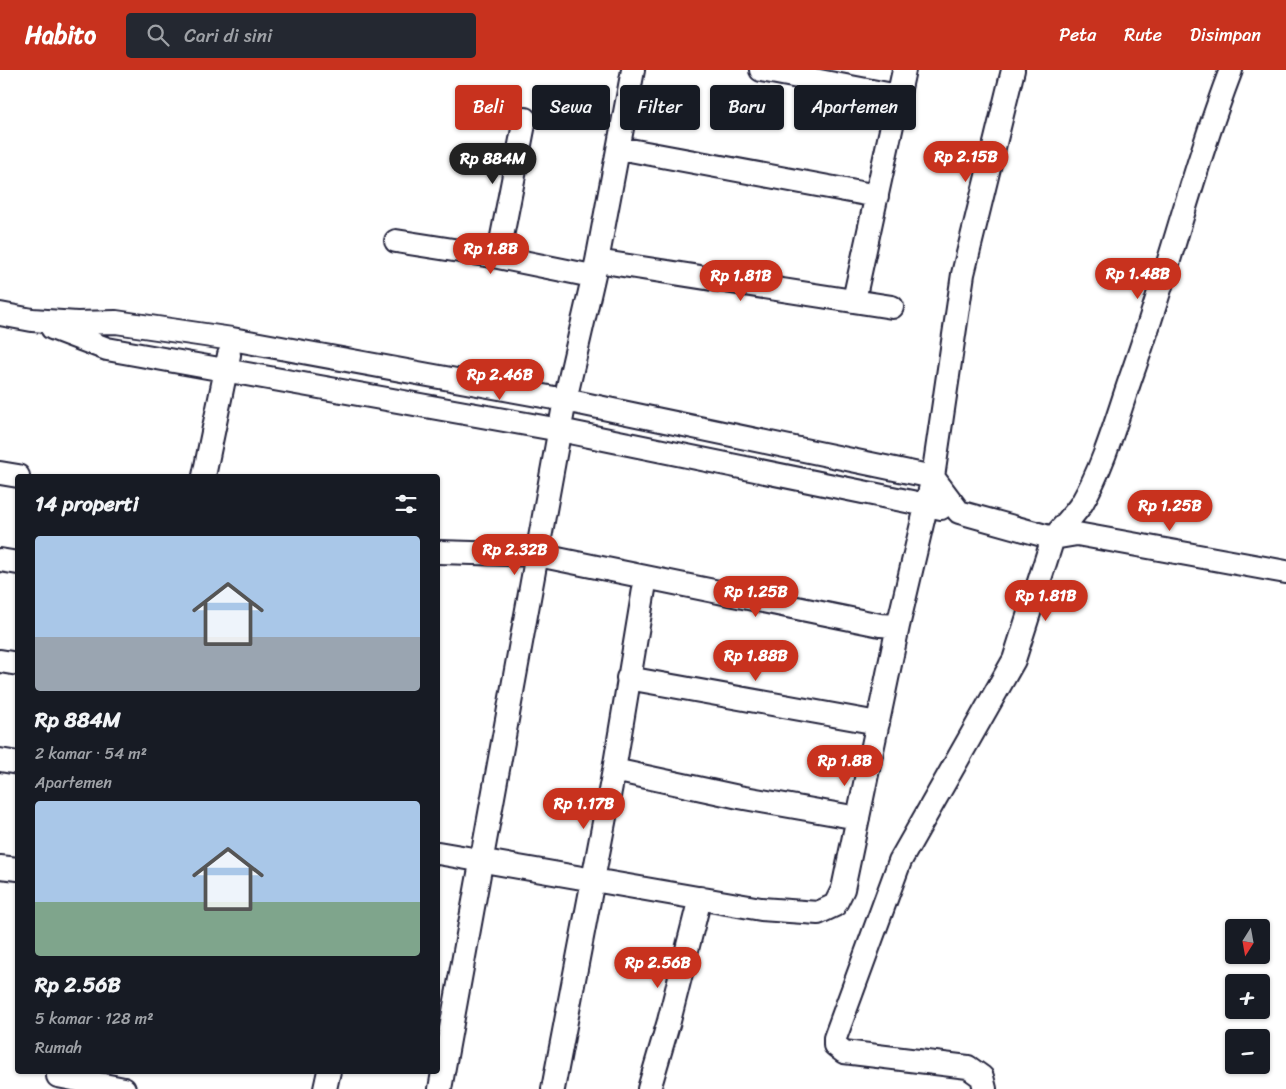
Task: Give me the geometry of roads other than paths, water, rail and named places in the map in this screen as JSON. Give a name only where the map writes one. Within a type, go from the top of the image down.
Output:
[{"type":"street","points":[[440,1089],[480,860],[538,556],[565,400],[619,148],[633,70]]},
{"type":"street","points":[[761,70],[840,85]]},
{"type":"street","points":[[901,85],[904,70]]},
{"type":"street","points":[[440,853],[761,909],[818,913],[835,906],[844,889],[898,626],[934,477],[963,274],[1013,70]]},
{"type":"street","points":[[985,1089],[982,1077],[968,1067],[844,1052],[835,1045],[835,1038],[900,861],[1014,660],[1053,538],[1081,505],[1094,481],[1153,315],[1209,128],[1231,70]]},
{"type":"street","points":[[498,258],[525,119]]},
{"type":"street","points":[[854,300],[891,130]]},
{"type":"street","points":[[619,148],[877,196]]},
{"type":"street","points":[[396,241],[498,258],[854,300],[892,307]]},
{"type":"street","points":[[0,314],[32,320],[77,323],[116,322],[232,339],[565,400],[934,477],[959,512]]},
{"type":"street","points":[[32,320],[107,349],[560,430],[959,512],[1053,538],[1077,534],[1286,572]]},
{"type":"street","points":[[204,474],[232,339]]},
{"type":"street","points":[[0,473],[15,476]]},
{"type":"street","points":[[440,552],[538,556],[880,625],[898,626]]},
{"type":"street","points":[[0,560],[15,562]]},
{"type":"street","points":[[553,1089],[614,770],[646,577]]},
{"type":"street","points":[[0,660],[15,663]]},
{"type":"street","points":[[628,678],[878,723]]},
{"type":"street","points":[[0,760],[15,762]]},
{"type":"street","points":[[614,770],[738,796],[858,818]]},
{"type":"street","points":[[0,867],[15,870]]},
{"type":"street","points":[[648,1089],[669,1020],[700,898]]},
{"type":"street","points":[[325,1089],[328,1074]]},
{"type":"street","points":[[58,1079],[124,1089]]}]
